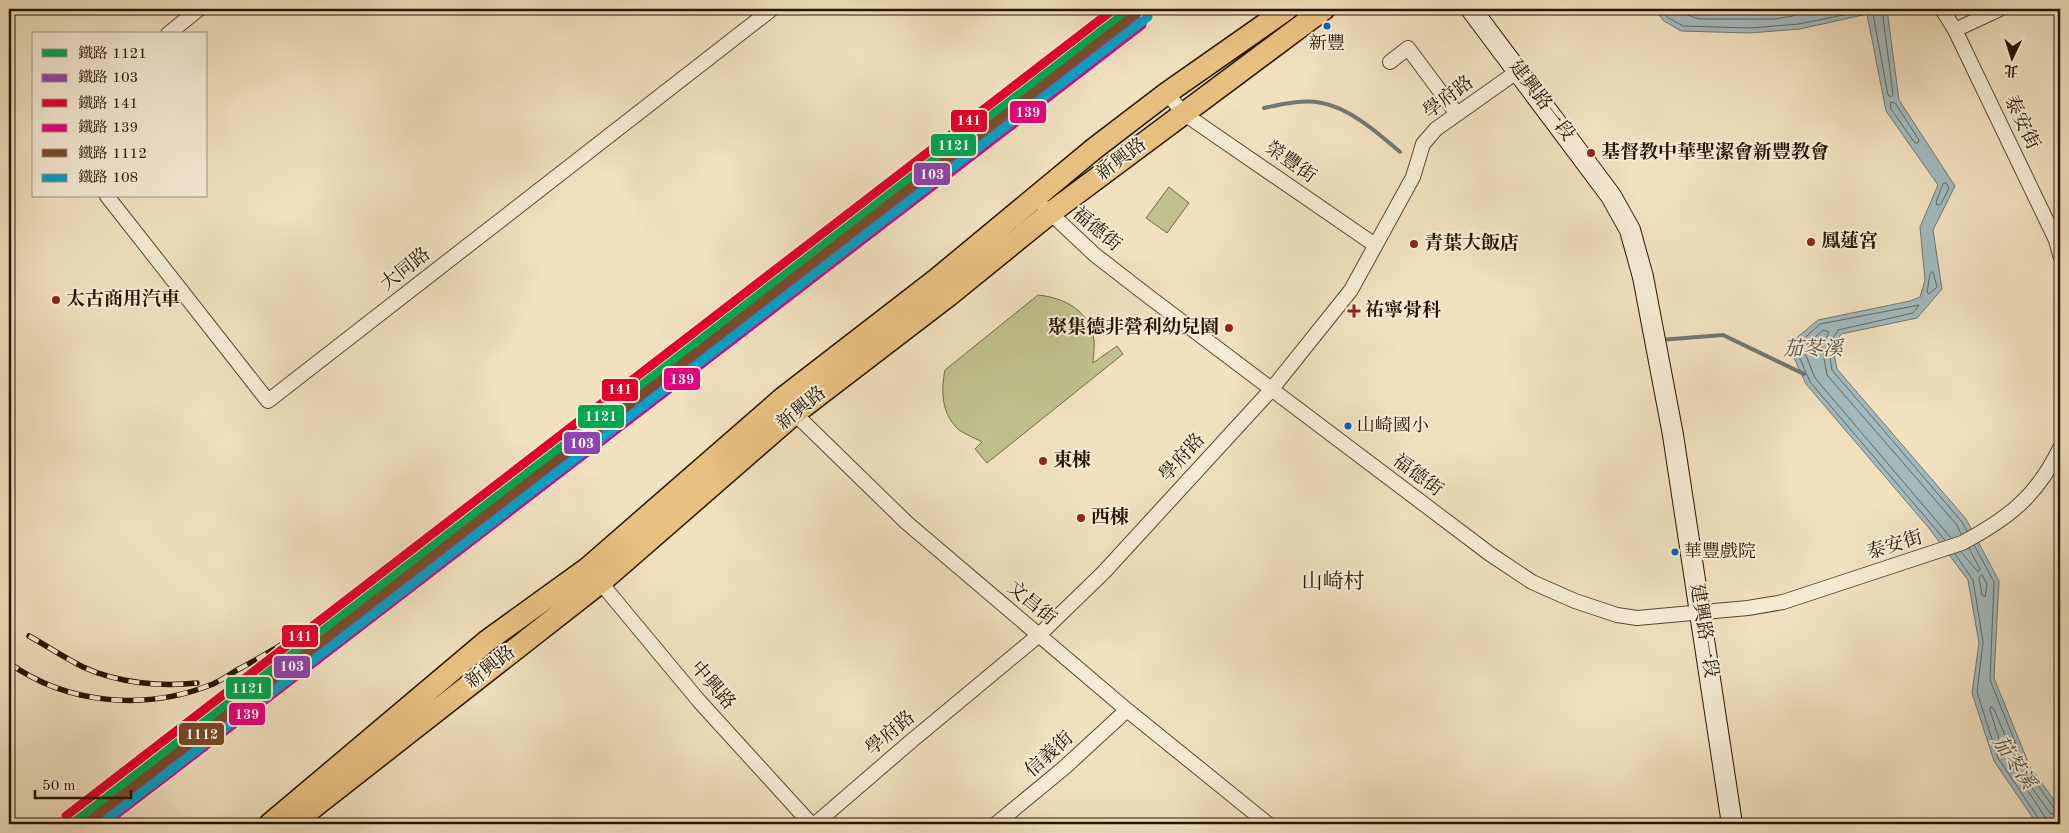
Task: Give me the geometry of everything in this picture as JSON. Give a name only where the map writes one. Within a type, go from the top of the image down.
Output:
[{"type":"main road","name":"新興路","points":[[292,824],[594,575],[788,406],[948,296],[1043,206],[1095,148],[1167,93],[1287,9]]},
{"type":"main road","name":"新興路","points":[[1043,206],[1184,113],[1324,9]]},
{"type":"main road","name":"新興路","points":[[270,824],[487,641],[594,575]]},
{"type":"street","points":[[170,32],[199,9]]},
{"type":"street","name":"大同路","points":[[109,198],[268,401],[772,9]]},
{"type":"street","name":"建興路一段","points":[[1472,9],[1611,196],[1630,230],[1644,277],[1673,435],[1732,824]]},
{"type":"street","name":"泰安街","points":[[1942,9],[1955,30],[2058,239],[2060,255]]},
{"type":"street","points":[[1955,30],[2000,9]]},
{"type":"street","points":[[1390,62],[1408,48],[1457,114]]},
{"type":"street","name":"學府路","points":[[813,824],[1039,635],[1104,572],[1271,390],[1351,290],[1413,177],[1423,144],[1436,128],[1518,71]]},
{"type":"street","name":"榮豐街","points":[[1167,93],[1184,113],[1375,245]]},
{"type":"street","name":"福德街","points":[[1043,206],[1095,255],[1490,554],[1532,582],[1575,601],[1617,615],[1638,618],[1701,612]]},
{"type":"street","name":"文昌街","points":[[788,406],[907,523],[1126,710],[1268,824]]},
{"type":"street","name":"泰安街","points":[[1701,612],[1783,602],[1931,555],[1962,543],[1990,528],[2030,497],[2049,472],[2060,448]]},
{"type":"street","name":"中興路","points":[[594,575],[699,701],[813,824]]},
{"type":"street","name":"信義街","points":[[996,824],[1065,767],[1126,710]]},
{"type":"green space","points":[[1169,187],[1189,203],[1167,233],[1146,218]]},
{"type":"green space","points":[[1038,295],[1057,299],[1074,307],[1081,313],[1087,321],[1094,340],[1093,363],[1117,346],[1123,354],[987,463],[975,449],[982,442],[958,429],[948,416],[943,393],[945,370]]},
{"type":"water","name":"茄苳溪","points":[[1654,9],[1682,9],[1698,14],[1775,14],[1807,9],[1887,9],[1899,100],[1955,186],[1933,230],[1942,289],[1917,318],[1841,334],[1833,348],[1837,369],[1966,519],[1999,581],[1994,678],[2030,767],[2060,808],[2060,824],[2037,824],[1994,761],[1972,693],[1979,643],[1968,580],[1928,527],[1806,384],[1788,345],[1818,320],[1910,301],[1920,297],[1925,280],[1920,227],[1938,185],[1886,111],[1867,14],[1800,29],[1750,33],[1681,31],[1664,21]]},
{"type":"waterway","points":[[1264,108],[1293,102],[1322,103],[1333,106],[1364,123],[1400,152]]},
{"type":"waterway","points":[[1660,340],[1723,335],[1804,374]]},
{"type":"railway","points":[[9,663],[32,677],[56,688],[108,699],[135,700],[187,693],[213,684],[264,655],[337,610],[829,228],[1044,66]]},
{"type":"railway","points":[[29,636],[83,667],[110,677],[154,684],[197,683]]},
{"type":"rail line","name":"141","points":[[66,816],[1114,9]]},
{"type":"rail line","name":"1121","points":[[72,824],[1130,9]]},
{"type":"rail line","name":"1112","points":[[85,824],[1142,9]]},
{"type":"rail line","name":"103","points":[[88,824],[1136,17]]},
{"type":"rail line","name":"108","points":[[101,824],[1148,17]]},
{"type":"rail line","name":"139","points":[[104,824],[1142,25]]},
{"type":"place","name":"新豐","points":[[1327,26]]},
{"type":"place","name":"基督教中華聖潔會新豐教會","points":[[1591,153]]},
{"type":"place","name":"鳳蓮宮","points":[[1811,242]]},
{"type":"place","name":"青葉大飯店","points":[[1414,244]]},
{"type":"place","name":"太古商用汽車","points":[[56,300]]},
{"type":"place","name":"祐寧骨科","points":[[1354,311]]},
{"type":"place","name":"聚集德非營利幼兒園","points":[[1229,328]]},
{"type":"place","name":"山崎國小","points":[[1348,426]]},
{"type":"place","name":"東棟","points":[[1043,461]]},
{"type":"place","name":"西棟","points":[[1081,518]]},
{"type":"place","name":"華豐戲院","points":[[1675,552]]},
{"type":"district","name":"山崎村","points":[[1333,582]]}]
